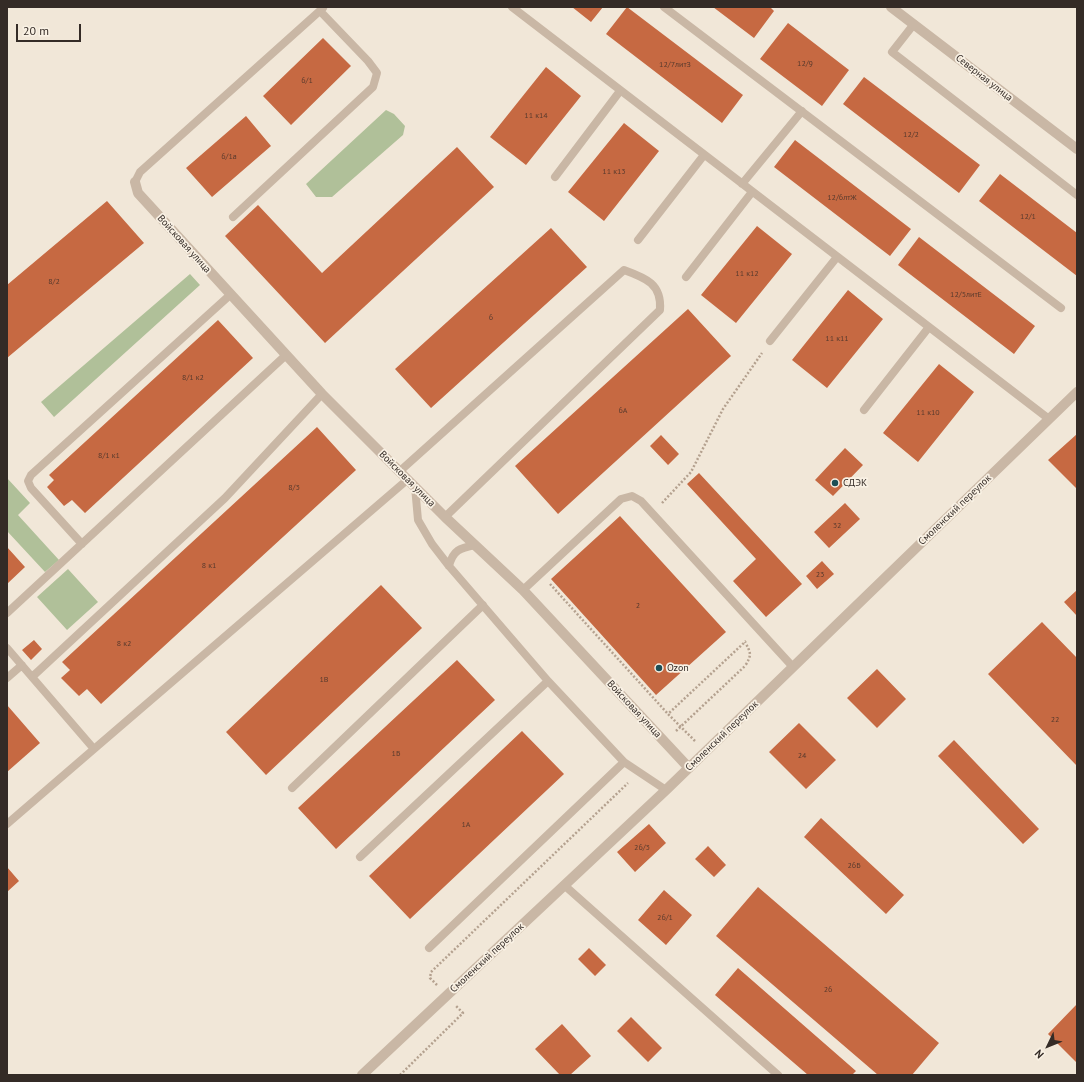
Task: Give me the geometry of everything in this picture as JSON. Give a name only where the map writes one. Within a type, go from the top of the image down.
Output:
[{"type":"street","name":"Северная улица","points":[[891,7],[1077,149]]},
{"type":"street","name":"Войсковая улица","points":[[135,182],[138,193],[322,394],[400,471],[411,484],[523,590],[689,768]]},
{"type":"street","name":"Смоленский переулок","points":[[362,1075],[666,790],[1077,392]]},
{"type":"lane","points":[[512,7],[704,156],[1049,419]]},
{"type":"lane","points":[[664,7],[1061,308]]},
{"type":"lane","points":[[135,182],[140,172],[322,9],[377,73],[373,87],[233,218]]},
{"type":"lane","points":[[914,24],[892,52],[1077,195]]},
{"type":"lane","points":[[555,177],[620,91]]},
{"type":"lane","points":[[742,184],[802,111]]},
{"type":"lane","points":[[638,240],[704,156]]},
{"type":"lane","points":[[686,277],[752,192]]},
{"type":"lane","points":[[770,341],[837,257]]},
{"type":"lane","points":[[400,471],[624,270],[639,276],[652,284],[661,298],[660,310],[445,517]]},
{"type":"lane","points":[[82,544],[31,488],[28,481],[32,475],[230,294]]},
{"type":"lane","points":[[864,410],[929,327]]},
{"type":"lane","points":[[7,613],[286,355]]},
{"type":"lane","points":[[32,677],[225,498],[322,394]]},
{"type":"lane","points":[[7,824],[94,749],[411,484],[418,520],[432,544],[449,566],[548,681],[624,762],[666,790]]},
{"type":"lane","points":[[523,590],[621,499],[632,496],[642,502],[793,667]]},
{"type":"lane","points":[[449,566],[451,557],[457,551],[462,548],[475,545]]},
{"type":"lane","points":[[292,788],[484,606]]},
{"type":"lane","points":[[7,648],[94,749]]},
{"type":"lane","points":[[7,678],[22,665]]},
{"type":"lane","points":[[360,857],[548,681]]},
{"type":"lane","points":[[429,948],[624,762]]},
{"type":"lane","points":[[564,885],[778,1075]]},
{"type":"path","points":[[652,513],[691,472],[723,409],[770,341]]},
{"type":"path","points":[[540,574],[668,714],[705,752]]},
{"type":"path","points":[[668,714],[758,629]]},
{"type":"path","points":[[664,742],[745,666],[749,660],[750,652],[745,642]]},
{"type":"path","points":[[400,1075],[463,1013],[430,978],[431,972],[639,772]]},
{"type":"green space","points":[[386,110],[394,114],[405,126],[403,135],[332,197],[316,197],[306,184]]},
{"type":"green space","points":[[190,274],[200,285],[54,417],[41,402]]},
{"type":"green space","points":[[7,478],[30,503],[18,515],[59,560],[45,572],[7,531]]},
{"type":"green space","points":[[68,569],[98,602],[67,630],[37,597]]},
{"type":"building","points":[[572,7],[603,7],[591,22]]},
{"type":"building","points":[[627,7],[743,95],[722,123],[606,34]]},
{"type":"building","points":[[713,7],[770,7],[774,11],[754,38]]},
{"type":"building","points":[[788,23],[849,70],[822,106],[760,59]]},
{"type":"building","points":[[323,38],[351,66],[291,125],[263,96]]},
{"type":"building","points":[[546,67],[581,96],[526,165],[490,137]]},
{"type":"building","points":[[864,77],[980,165],[959,193],[843,104]]},
{"type":"building","points":[[246,116],[271,146],[212,197],[186,168]]},
{"type":"building","points":[[624,123],[659,151],[604,221],[568,192]]},
{"type":"building","points":[[795,140],[911,229],[890,256],[774,167]]},
{"type":"building","points":[[457,147],[494,187],[325,343],[225,236],[258,205],[322,273]]},
{"type":"building","points":[[1000,174],[1077,233],[1077,276],[979,201]]},
{"type":"building","points":[[107,201],[144,243],[7,358],[7,285]]},
{"type":"building","points":[[757,226],[792,254],[736,323],[701,295]]},
{"type":"building","points":[[551,228],[587,267],[431,408],[395,369]]},
{"type":"building","points":[[919,237],[1035,326],[1014,354],[898,265]]},
{"type":"building","points":[[848,290],[883,319],[827,388],[792,360]]},
{"type":"building","points":[[688,309],[731,356],[558,514],[515,466]]},
{"type":"building","points":[[218,320],[253,358],[85,513],[72,500],[64,506],[47,487],[54,480],[49,475]]},
{"type":"building","points":[[939,364],[974,392],[918,462],[883,433]]},
{"type":"building","points":[[317,427],[356,470],[101,704],[87,689],[79,696],[61,678],[70,670],[62,662]]},
{"type":"building","points":[[1077,434],[1077,489],[1048,460]]},
{"type":"building","points":[[661,435],[679,454],[668,465],[650,446]]},
{"type":"building","points":[[845,448],[863,465],[833,496],[815,480]]},
{"type":"building","points":[[699,473],[802,584],[766,617],[733,581],[756,559],[687,484]]},
{"type":"building","points":[[845,503],[860,519],[829,548],[814,532]]},
{"type":"building","points":[[620,516],[726,632],[656,695],[551,579]]},
{"type":"building","points":[[7,547],[25,567],[7,584]]},
{"type":"building","points":[[822,561],[834,574],[817,589],[806,576]]},
{"type":"building","points":[[381,585],[422,628],[266,775],[226,732]]},
{"type":"building","points":[[1077,590],[1077,616],[1064,602]]},
{"type":"building","points":[[1042,622],[1077,658],[1077,766],[988,674]]},
{"type":"building","points":[[34,640],[42,649],[31,660],[22,650]]},
{"type":"building","points":[[457,660],[495,700],[336,849],[298,808]]},
{"type":"building","points":[[877,669],[906,699],[877,728],[847,698]]},
{"type":"building","points":[[7,705],[40,743],[7,772]]},
{"type":"building","points":[[799,723],[836,760],[806,789],[769,752]]},
{"type":"building","points":[[522,731],[564,774],[410,919],[369,876]]},
{"type":"building","points":[[954,740],[1039,829],[1023,844],[938,756]]},
{"type":"building","points":[[821,818],[904,895],[886,914],[804,837]]},
{"type":"building","points":[[649,824],[666,843],[635,872],[617,852]]},
{"type":"building","points":[[708,846],[726,865],[714,877],[695,859]]},
{"type":"building","points":[[7,867],[19,881],[7,892]]},
{"type":"building","points":[[758,887],[939,1043],[912,1075],[878,1075],[716,936]]},
{"type":"building","points":[[664,890],[692,915],[666,945],[638,920]]},
{"type":"building","points":[[589,948],[606,965],[595,976],[578,959]]},
{"type":"building","points":[[738,968],[856,1071],[852,1075],[808,1075],[715,995]]},
{"type":"building","points":[[1077,1004],[1077,1063],[1048,1034]]},
{"type":"building","points":[[631,1017],[662,1048],[648,1062],[617,1031]]},
{"type":"building","points":[[562,1024],[591,1056],[570,1075],[560,1075],[535,1049]]},
{"type":"place","name":"СДЭК","points":[[835,483]]},
{"type":"place","name":"Ozon","points":[[659,668]]}]
